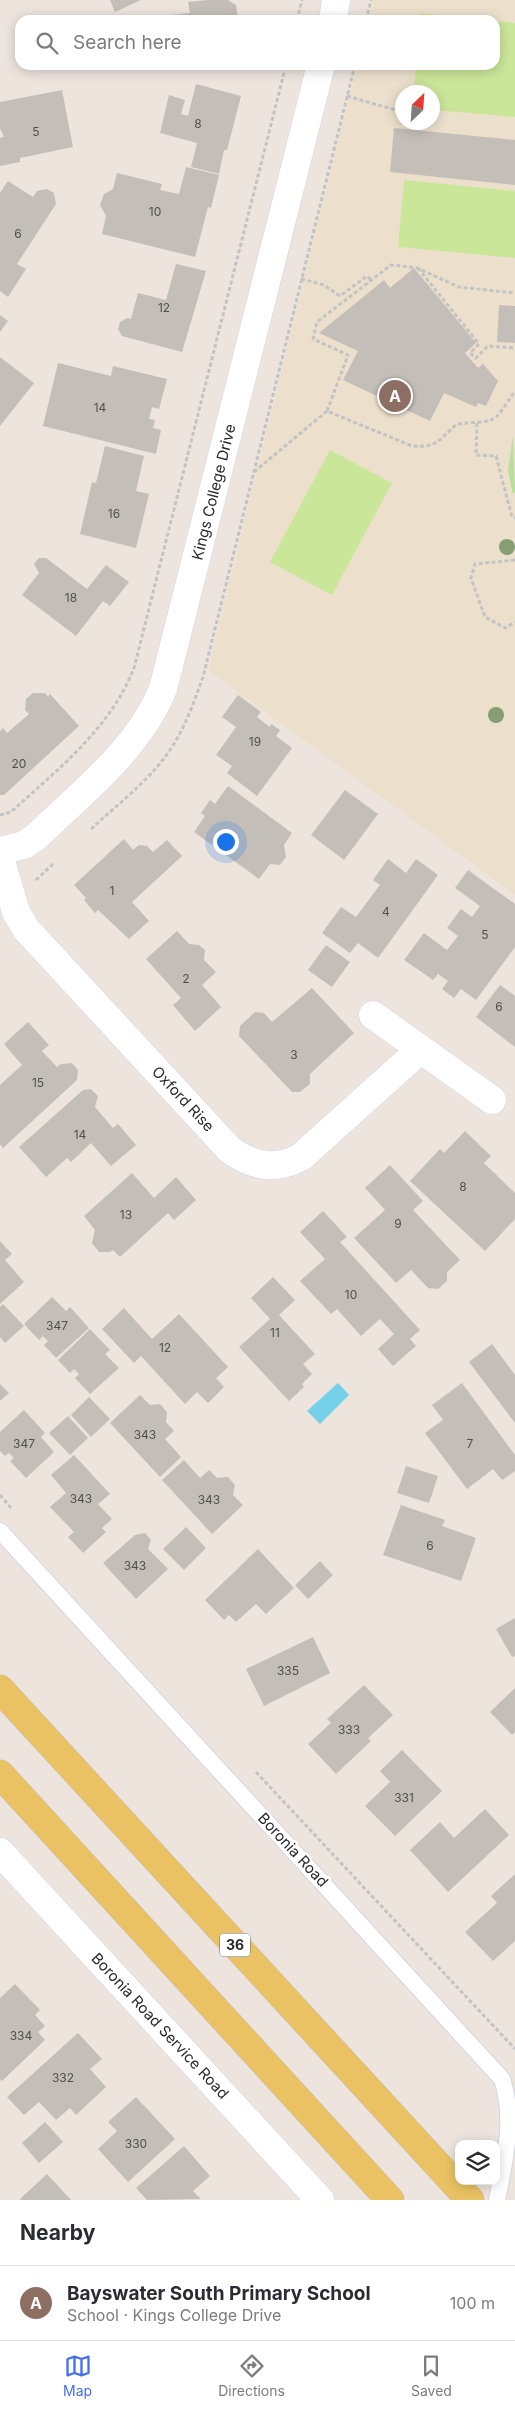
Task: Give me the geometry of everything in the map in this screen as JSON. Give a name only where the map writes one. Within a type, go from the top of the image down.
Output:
[{"type":"main road","name":"36","points":[[0,1689],[470,2200]]},
{"type":"main road","points":[[0,1774],[390,2200]]},
{"type":"street","points":[[334,15],[336,0]]},
{"type":"street","name":"Kings College Drive","points":[[0,851],[24,845],[36,837],[121,754],[145,724],[163,689],[320,70]]},
{"type":"street","name":"Oxford Rise","points":[[0,858],[16,912],[26,929],[230,1150],[245,1161],[261,1166],[277,1166],[301,1157],[420,1050]]},
{"type":"street","points":[[373,1015],[492,1100]]},
{"type":"street","name":"Boronia Road Service Road","points":[[0,1852],[320,2200]]},
{"type":"lane","name":"Boronia Road","points":[[0,1531],[495,2070],[507,2090],[512,2117],[496,2200]]},
{"type":"path","points":[[298,15],[302,0]]},
{"type":"path","points":[[367,15],[371,0]]},
{"type":"path","points":[[0,815],[11,812],[89,740],[115,707],[126,688],[134,668],[285,70]]},
{"type":"path","points":[[347,96],[395,110]]},
{"type":"path","points":[[253,473],[327,411],[348,355],[312,339],[317,322],[391,264],[417,268],[459,287],[515,294]]},
{"type":"path","points":[[417,268],[480,344],[470,353],[476,358],[488,346],[515,348]]},
{"type":"path","points":[[301,279],[324,285],[340,296],[367,276],[371,280]]},
{"type":"path","points":[[327,411],[412,446],[433,446],[457,424],[489,422],[498,417],[515,391]]},
{"type":"path","points":[[477,423],[476,455],[496,456],[512,517],[515,518]]},
{"type":"path","points":[[515,560],[475,564],[471,578],[485,617],[505,628],[515,622]]},
{"type":"path","points":[[0,1495],[19,1516]]},
{"type":"path","points":[[251,1766],[515,2049]]},
{"type":"shaded area","points":[[374,0],[515,0],[515,895],[208,670],[356,70],[500,70],[500,15],[370,15]]},
{"type":"green space","points":[[421,13],[440,15],[421,15]]},
{"type":"green space","points":[[500,22],[515,23],[515,117],[440,111],[440,85],[415,85],[416,70],[500,70]]},
{"type":"green space","points":[[404,180],[515,191],[515,258],[398,247]]},
{"type":"green space","points":[[513,435],[515,492],[513,494],[508,471]]},
{"type":"green space","points":[[330,450],[392,483],[332,595],[270,562]]},
{"type":"water","points":[[338,1383],[349,1395],[320,1424],[307,1411]]},
{"type":"building","points":[[110,0],[141,0],[115,12]]},
{"type":"building","points":[[228,0],[236,5],[237,15],[170,15],[190,13],[188,2]]},
{"type":"building","points":[[196,84],[241,96],[227,150],[224,150],[219,174],[191,167],[197,143],[160,133],[169,95],[185,100],[181,114],[188,116]]},
{"type":"building","points":[[62,90],[73,147],[20,158],[20,162],[0,166],[0,138],[4,137],[0,128],[0,102]]},
{"type":"building","points":[[394,128],[395,130],[414,130],[515,140],[515,185],[390,172]]},
{"type":"building","points":[[186,167],[219,175],[211,208],[208,207],[195,257],[102,234],[106,216],[100,205],[104,194],[113,189],[117,173],[162,184],[160,190],[179,194]]},
{"type":"building","points":[[8,181],[33,197],[37,191],[47,189],[54,193],[56,204],[17,264],[26,269],[8,297],[0,291],[0,193]]},
{"type":"building","points":[[176,264],[206,271],[182,352],[122,336],[118,329],[120,322],[127,318],[131,319],[138,293],[166,300]]},
{"type":"building","points":[[414,268],[476,343],[465,353],[478,368],[483,364],[498,381],[486,406],[478,403],[476,407],[444,393],[430,421],[343,380],[358,351],[319,333],[384,280],[390,288]]},
{"type":"building","points":[[499,305],[515,306],[515,343],[497,342]]},
{"type":"building","points":[[0,315],[8,321],[0,332]]},
{"type":"building","points":[[0,357],[34,383],[0,426]]},
{"type":"building","points":[[58,363],[111,376],[113,366],[167,379],[159,409],[152,407],[149,419],[155,420],[153,428],[161,430],[156,454],[43,426]]},
{"type":"building","points":[[105,446],[144,456],[136,491],[149,494],[136,548],[80,534],[92,482],[96,483]]},
{"type":"building","points":[[39,558],[46,558],[87,589],[106,565],[129,582],[110,606],[103,601],[76,636],[22,595],[39,573],[34,564]]},
{"type":"building","points":[[33,693],[45,693],[48,697],[50,694],[79,726],[4,795],[0,795],[0,731],[3,728],[7,733],[29,714],[25,710],[26,699]]},
{"type":"building","points":[[238,695],[261,712],[257,717],[270,727],[271,724],[280,730],[276,736],[292,748],[257,796],[227,773],[232,766],[216,755],[236,727],[222,717]]},
{"type":"building","points":[[228,786],[292,833],[284,845],[286,857],[280,865],[270,864],[259,879],[194,832],[205,816],[201,813],[210,800],[215,804]]},
{"type":"building","points":[[345,790],[378,814],[344,860],[311,835]]},
{"type":"building","points":[[124,839],[133,850],[139,845],[147,846],[153,852],[167,840],[182,856],[132,902],[149,921],[129,939],[98,910],[95,913],[84,900],[86,898],[74,885]]},
{"type":"building","points":[[388,859],[406,873],[416,859],[438,875],[378,958],[358,943],[350,953],[322,933],[341,907],[356,917],[380,885],[373,880]]},
{"type":"building","points":[[468,870],[515,904],[515,947],[476,1000],[461,989],[454,998],[442,989],[448,981],[438,974],[433,980],[404,960],[424,933],[447,950],[458,936],[447,928],[461,909],[472,917],[480,906],[455,888]]},
{"type":"building","points":[[177,931],[189,944],[199,945],[205,950],[204,960],[216,972],[202,985],[221,1007],[195,1031],[173,1005],[181,998],[146,959]]},
{"type":"building","points":[[326,945],[350,962],[332,987],[308,970]]},
{"type":"building","points":[[500,985],[515,996],[515,1047],[476,1017]]},
{"type":"building","points":[[312,988],[354,1033],[310,1074],[310,1084],[300,1092],[292,1092],[239,1036],[240,1026],[255,1012],[264,1013],[272,1022]]},
{"type":"building","points":[[28,1022],[49,1045],[42,1051],[57,1067],[61,1064],[72,1063],[78,1070],[77,1080],[3,1148],[0,1144],[0,1085],[22,1065],[4,1044]]},
{"type":"building","points":[[91,1089],[98,1096],[95,1107],[113,1128],[118,1124],[136,1145],[111,1166],[91,1143],[71,1162],[67,1158],[46,1177],[19,1147],[83,1090]]},
{"type":"building","points":[[465,1131],[491,1156],[484,1163],[515,1193],[515,1219],[485,1251],[410,1181],[440,1149],[444,1153]]},
{"type":"building","points":[[390,1165],[423,1201],[413,1210],[460,1260],[447,1272],[447,1281],[438,1289],[428,1288],[411,1270],[396,1283],[354,1238],[385,1210],[365,1188]]},
{"type":"building","points":[[132,1173],[154,1198],[176,1177],[196,1200],[174,1220],[168,1213],[120,1257],[113,1250],[110,1252],[99,1252],[92,1243],[95,1230],[84,1216]]},
{"type":"building","points":[[323,1211],[347,1237],[340,1242],[420,1330],[410,1339],[416,1346],[393,1366],[378,1349],[394,1334],[380,1319],[361,1336],[337,1309],[331,1314],[300,1281],[325,1259],[300,1232]]},
{"type":"building","points":[[0,1241],[12,1254],[5,1260],[24,1282],[0,1304]]},
{"type":"building","points":[[273,1277],[295,1300],[279,1315],[315,1354],[303,1364],[312,1374],[302,1384],[304,1387],[289,1401],[239,1347],[270,1319],[251,1298]]},
{"type":"building","points":[[52,1297],[66,1311],[70,1307],[89,1328],[56,1358],[44,1345],[48,1341],[43,1336],[39,1340],[24,1324]]},
{"type":"building","points":[[3,1304],[24,1326],[5,1343],[0,1337],[0,1307]]},
{"type":"building","points":[[124,1308],[152,1339],[179,1314],[228,1367],[216,1378],[224,1387],[208,1403],[197,1392],[185,1404],[141,1356],[134,1363],[102,1329]]},
{"type":"building","points":[[90,1329],[110,1350],[105,1354],[119,1368],[90,1394],[75,1378],[79,1374],[74,1369],[70,1373],[58,1360]]},
{"type":"building","points":[[492,1344],[515,1375],[515,1423],[469,1362]]},
{"type":"building","points":[[462,1383],[515,1455],[515,1471],[502,1480],[493,1469],[467,1489],[425,1433],[443,1420],[432,1405]]},
{"type":"building","points":[[0,1384],[9,1393],[0,1401]]},
{"type":"building","points":[[140,1395],[150,1405],[160,1404],[167,1412],[166,1422],[174,1431],[165,1439],[181,1457],[160,1477],[110,1423]]},
{"type":"building","points":[[89,1397],[110,1419],[91,1437],[71,1415]]},
{"type":"building","points":[[24,1410],[45,1433],[41,1437],[54,1452],[26,1478],[10,1461],[14,1458],[9,1453],[5,1456],[0,1451],[0,1432]]},
{"type":"building","points":[[68,1416],[88,1438],[70,1455],[49,1433]]},
{"type":"building","points":[[74,1455],[110,1494],[98,1504],[112,1519],[102,1528],[106,1532],[83,1553],[68,1537],[74,1532],[50,1507],[66,1493],[51,1475]]},
{"type":"building","points":[[184,1460],[200,1478],[209,1470],[217,1478],[228,1477],[235,1485],[233,1495],[243,1505],[212,1534],[162,1480]]},
{"type":"building","points":[[406,1466],[438,1476],[429,1503],[397,1493]]},
{"type":"building","points":[[401,1505],[445,1520],[442,1526],[476,1538],[461,1581],[383,1555]]},
{"type":"building","points":[[186,1527],[206,1548],[184,1570],[163,1549]]},
{"type":"building","points":[[145,1533],[151,1540],[148,1549],[168,1569],[136,1599],[103,1563],[135,1535]]},
{"type":"building","points":[[258,1549],[294,1588],[266,1614],[256,1604],[236,1622],[229,1615],[224,1620],[205,1600]]},
{"type":"building","points":[[320,1561],[333,1575],[308,1599],[295,1585]]},
{"type":"building","points":[[515,1618],[515,1656],[512,1657],[496,1629]]},
{"type":"building","points":[[313,1637],[330,1673],[264,1706],[246,1669]]},
{"type":"building","points":[[364,1685],[393,1715],[368,1738],[371,1741],[336,1774],[308,1744],[331,1723],[327,1719]]},
{"type":"building","points":[[515,1688],[515,1732],[512,1735],[490,1712]]},
{"type":"building","points":[[402,1750],[442,1791],[395,1836],[365,1806],[390,1782],[380,1771]]},
{"type":"building","points":[[485,1809],[509,1835],[448,1892],[410,1850],[440,1822],[454,1838]]},
{"type":"building","points":[[515,1874],[515,1941],[493,1961],[465,1932],[497,1903],[491,1896]]},
{"type":"building","points":[[15,1984],[40,2010],[35,2015],[45,2026],[38,2032],[45,2040],[2,2081],[0,2079],[0,1998]]},
{"type":"building","points":[[78,2033],[102,2059],[90,2069],[106,2087],[76,2115],[70,2108],[56,2120],[39,2102],[24,2115],[7,2097]]},
{"type":"building","points":[[136,2097],[175,2139],[128,2182],[98,2149],[117,2131],[108,2122]]},
{"type":"building","points":[[45,2122],[63,2142],[39,2163],[22,2143]]},
{"type":"building","points":[[184,2146],[210,2176],[193,2191],[201,2199],[147,2200],[136,2188]]},
{"type":"building","points":[[47,2174],[71,2200],[20,2199]]},
{"type":"place","name":"Bayswater South Primary School","points":[[395,396]]}]
